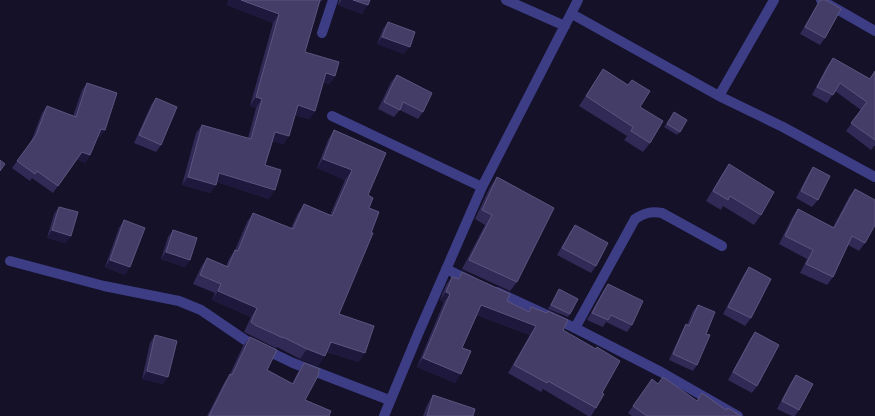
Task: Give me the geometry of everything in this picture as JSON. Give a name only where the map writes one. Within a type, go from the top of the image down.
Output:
[{"type":"street","points":[[322,33],[333,0]]},
{"type":"street","points":[[506,0],[565,26]]},
{"type":"street","points":[[384,416],[482,187],[578,0]]},
{"type":"street","points":[[719,96],[774,0]]},
{"type":"street","points":[[821,0],[875,31]]},
{"type":"street","points":[[572,14],[719,96],[782,127],[875,177]]},
{"type":"street","points":[[332,116],[482,187]]},
{"type":"street","points":[[575,328],[635,219],[645,213],[655,211],[662,213],[722,246]]},
{"type":"street","points":[[10,261],[104,286],[178,301],[201,310],[245,340],[293,363],[390,400]]},
{"type":"street","points":[[446,269],[575,328],[661,372],[738,416]]},
{"type":"building","points":[[241,0],[320,0],[305,52],[339,62],[335,76],[326,73],[315,111],[298,105],[289,136],[275,132],[265,165],[281,170],[275,190],[219,173],[216,185],[188,177],[202,125],[251,139],[262,99],[256,97],[279,14]]},
{"type":"building","points":[[353,0],[370,0],[368,5]]},
{"type":"building","points":[[820,0],[826,0],[841,9],[825,38],[805,27]]},
{"type":"building","points":[[388,22],[415,32],[410,47],[382,37]]},
{"type":"building","points":[[833,58],[870,79],[875,71],[875,140],[851,123],[867,102],[840,83],[833,95],[817,87]]},
{"type":"building","points":[[603,69],[628,85],[632,80],[650,91],[640,107],[663,121],[650,143],[631,131],[633,127],[586,96]]},
{"type":"building","points":[[397,75],[432,93],[423,112],[403,102],[400,110],[384,102]]},
{"type":"building","points":[[87,83],[117,93],[105,130],[101,129],[90,155],[82,152],[58,186],[37,171],[35,174],[17,161],[36,135],[47,106],[76,117]]},
{"type":"building","points":[[156,98],[177,107],[161,145],[139,135]]},
{"type":"building","points":[[674,112],[687,120],[680,132],[667,124]]},
{"type":"building","points":[[334,130],[386,153],[368,195],[373,198],[369,208],[379,212],[371,233],[373,233],[339,314],[374,326],[365,353],[331,342],[325,356],[255,325],[251,322],[257,308],[218,291],[221,284],[200,275],[207,258],[228,267],[235,250],[238,251],[253,213],[293,229],[304,204],[332,216],[352,170],[323,159]]},
{"type":"building","points":[[0,160],[5,164],[0,171]]},
{"type":"building","points":[[729,164],[774,192],[761,215],[730,196],[728,200],[713,191]]},
{"type":"building","points":[[813,167],[830,176],[818,200],[801,191]]},
{"type":"building","points":[[497,177],[554,208],[517,282],[469,260],[492,215],[482,210]]},
{"type":"building","points":[[855,189],[875,200],[875,225],[865,243],[852,236],[833,277],[806,264],[813,250],[785,236],[798,209],[834,228]]},
{"type":"building","points":[[59,207],[78,212],[71,236],[52,230]]},
{"type":"building","points":[[124,220],[145,228],[130,267],[110,260]]},
{"type":"building","points":[[575,225],[608,243],[596,266],[562,248]]},
{"type":"building","points":[[173,230],[197,238],[190,260],[166,252]]},
{"type":"building","points":[[749,267],[771,279],[751,318],[728,307]]},
{"type":"building","points":[[462,272],[510,294],[507,301],[529,312],[531,307],[547,313],[548,311],[568,320],[563,330],[596,349],[597,347],[620,361],[602,393],[604,394],[596,408],[548,381],[547,383],[514,365],[536,326],[481,305],[462,348],[471,351],[461,374],[423,358],[450,294],[446,292],[452,277],[459,279]]},
{"type":"building","points":[[608,284],[643,301],[632,325],[611,315],[608,320],[592,313]]},
{"type":"building","points":[[559,289],[578,299],[570,314],[551,305]]},
{"type":"building","points":[[698,305],[715,312],[706,334],[710,335],[697,365],[673,354],[686,324],[689,326]]},
{"type":"building","points":[[755,332],[779,345],[757,386],[733,372]]},
{"type":"building","points":[[155,335],[177,341],[168,377],[147,371]]},
{"type":"building","points":[[250,337],[277,350],[267,370],[293,384],[304,363],[320,369],[319,374],[305,400],[331,411],[329,416],[209,416],[230,374],[232,375]]},
{"type":"building","points":[[796,375],[813,384],[799,410],[782,401]]},
{"type":"building","points":[[663,377],[697,401],[702,393],[726,410],[728,408],[741,416],[647,416],[633,406],[652,379],[658,384]]},
{"type":"building","points":[[433,395],[475,409],[473,416],[427,416]]}]
